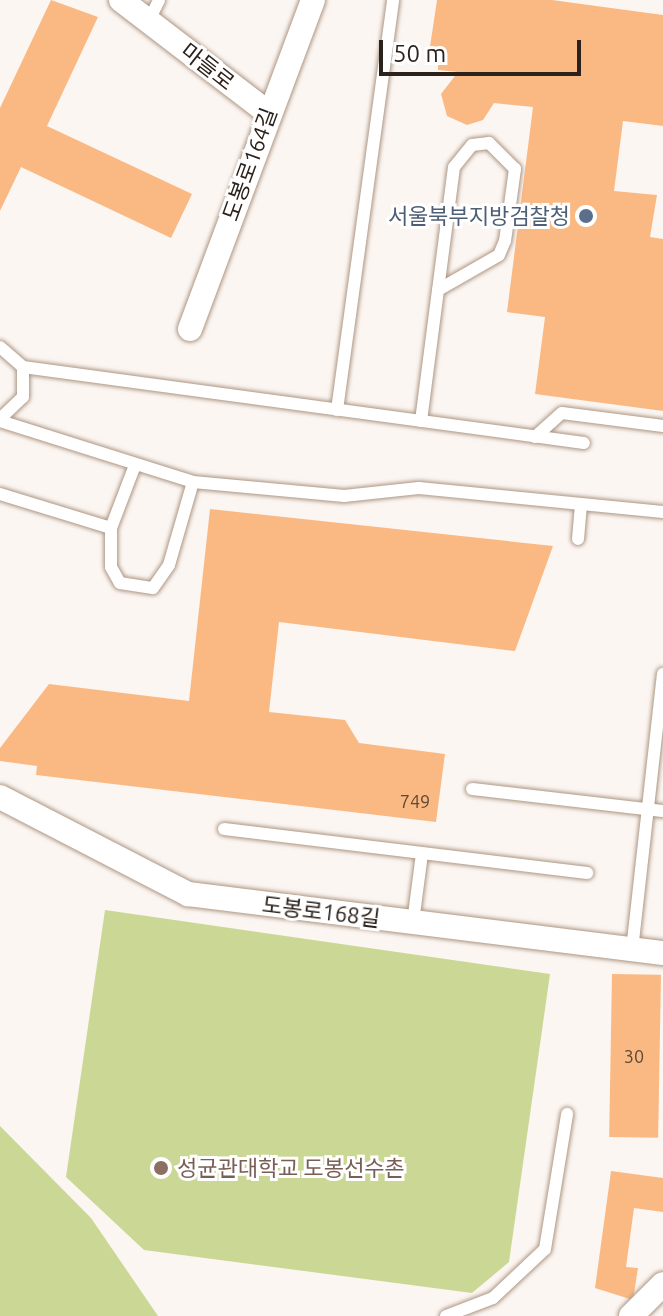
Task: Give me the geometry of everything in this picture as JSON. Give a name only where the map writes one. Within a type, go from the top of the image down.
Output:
[{"type":"street","name":"마들로","points":[[121,0],[154,10],[267,112]]},
{"type":"street","name":"도봉로164길","points":[[190,329],[267,112],[313,0]]},
{"type":"street","name":"도봉로168길","points":[[0,797],[188,894],[663,953]]},
{"type":"street","points":[[631,1316],[663,1284]]},
{"type":"lane","points":[[337,410],[393,0]]},
{"type":"lane","points":[[421,421],[438,290],[454,167],[472,145],[489,143],[515,169],[505,241],[499,255],[438,290]]},
{"type":"lane","points":[[0,347],[23,367],[584,443]]},
{"type":"lane","points":[[23,367],[23,397],[0,420],[193,482],[344,496],[419,488],[581,507],[663,512]]},
{"type":"lane","points":[[535,437],[562,413],[663,426]]},
{"type":"lane","points":[[135,465],[111,528],[111,567],[120,583],[153,588],[169,565],[193,482]]},
{"type":"lane","points":[[0,494],[111,528]]},
{"type":"lane","points":[[578,539],[581,507]]},
{"type":"lane","points":[[632,950],[663,674]]},
{"type":"lane","points":[[472,789],[663,811]]},
{"type":"lane","points":[[224,829],[587,873]]},
{"type":"lane","points":[[413,922],[422,854]]},
{"type":"lane","points":[[446,1316],[493,1298],[545,1249],[567,1114]]},
{"type":"green space","points":[[105,910],[550,974],[509,1262],[472,1293],[144,1250],[66,1177]]},
{"type":"green space","points":[[0,1126],[91,1218],[158,1316],[0,1316]]},
{"type":"building","points":[[51,0],[98,17],[47,126],[192,194],[171,238],[21,167],[0,211],[0,108]]},
{"type":"building","name":"서울북부지방검찰청","points":[[437,0],[552,0],[663,15],[663,126],[623,121],[614,191],[657,195],[650,237],[663,239],[663,411],[535,394],[545,317],[507,312],[533,107],[494,103],[483,120],[467,125],[447,116],[441,94],[458,72],[438,70],[438,61],[428,60]]},
{"type":"building","points":[[210,509],[553,546],[515,651],[279,622],[269,712],[345,720],[359,743],[445,754],[436,822],[36,775],[37,766],[0,761],[0,748],[49,684],[189,701]]},
{"type":"building","points":[[612,974],[661,975],[658,1138],[609,1137]]},
{"type":"building","points":[[611,1171],[663,1178],[663,1212],[634,1208],[626,1267],[638,1268],[633,1300],[595,1288]]},
{"type":"place","name":"서울북부지방검찰청","points":[[586,216]]},
{"type":"place","name":"성균관대학교 도봉선수촌","points":[[161,1168]]}]
